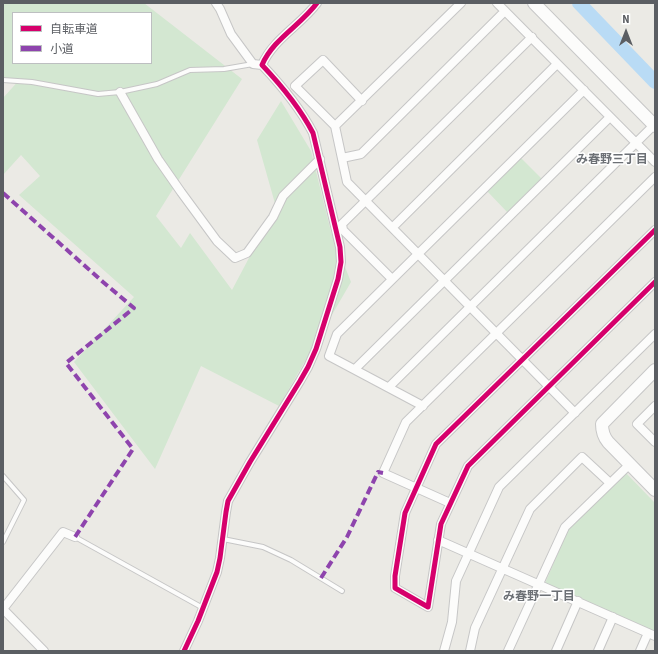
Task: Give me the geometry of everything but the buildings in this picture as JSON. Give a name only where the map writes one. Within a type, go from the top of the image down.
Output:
[{"type":"street","points":[[184,651],[217,572],[228,502],[250,462],[308,367],[323,329],[338,279],[341,262],[340,247],[313,133],[306,120],[276,80],[257,64],[231,34],[216,3]]},
{"type":"street","points":[[257,64],[269,50],[307,15],[317,3]]},
{"type":"street","points":[[335,126],[461,3]]},
{"type":"street","points":[[497,3],[655,162]]},
{"type":"street","points":[[389,387],[655,126],[534,3]]},
{"type":"street","points":[[342,158],[361,154],[505,11]]},
{"type":"street","points":[[392,280],[343,230],[342,224],[532,37]]},
{"type":"street","points":[[362,101],[322,60],[295,86],[335,126],[347,182],[575,413]]},
{"type":"street","points":[[393,227],[557,64]]},
{"type":"street","points":[[423,406],[330,356],[337,334],[584,90]]},
{"type":"street","points":[[120,92],[158,159],[217,241],[235,258],[247,253],[273,217],[283,196],[320,159]]},
{"type":"street","points":[[355,369],[610,117]]},
{"type":"street","points":[[450,503],[383,473],[406,422],[655,177]]},
{"type":"street","points":[[655,230],[436,444],[405,514],[395,576],[395,588],[428,607],[441,524],[468,466],[655,282]]},
{"type":"street","points":[[444,651],[452,622],[456,581],[499,487],[655,334]]},
{"type":"street","points":[[655,370],[602,424],[604,437],[655,490]]},
{"type":"street","points":[[655,406],[637,424],[655,442]]},
{"type":"street","points":[[470,651],[475,628],[530,510],[582,457],[610,483]]},
{"type":"street","points":[[508,651],[565,527],[630,464]]},
{"type":"street","points":[[44,651],[3,609],[63,532],[75,537]]},
{"type":"street","points":[[438,540],[652,634],[640,651]]},
{"type":"street","points":[[556,651],[578,602]]},
{"type":"street","points":[[598,651],[613,617]]},
{"type":"lane","points":[[3,80],[32,82],[98,94],[120,92],[157,84],[190,70],[224,69],[257,64]]},
{"type":"lane","points":[[3,476],[24,500],[3,542]]},
{"type":"lane","points":[[75,537],[203,608]]},
{"type":"lane","points":[[222,539],[262,547],[291,560],[342,590]]},
{"type":"green space","points":[[3,3],[144,3],[242,79],[156,216],[181,248],[190,233],[232,290],[276,207],[257,140],[281,101],[311,151],[331,232],[351,282],[279,406],[201,366],[155,469],[74,362],[134,297],[19,195],[40,176],[21,155],[3,175],[3,98],[21,78],[3,79]]},
{"type":"green space","points":[[521,158],[543,180],[508,213],[487,191]]},
{"type":"green space","points":[[626,473],[655,503],[655,632],[545,583],[568,530]]},
{"type":"waterway","points":[[579,3],[655,82]]},
{"type":"marked path","points":[[3,193],[134,308],[66,363],[133,449],[75,537]]},
{"type":"marked path","points":[[321,578],[347,537],[378,472],[383,473]]},
{"type":"cycle path","points":[[184,651],[198,621],[217,572],[228,501],[308,367],[316,349],[338,279],[341,262],[340,247],[313,133],[290,97],[262,65],[273,47],[317,3]]},
{"type":"cycle path","points":[[655,230],[436,444],[405,513],[395,576],[395,588],[428,607],[441,524],[468,466],[655,282]]},
{"type":"district","name":"み春野三丁目","points":[[612,160]]},
{"type":"district","name":"み春野一丁目","points":[[539,597]]}]
